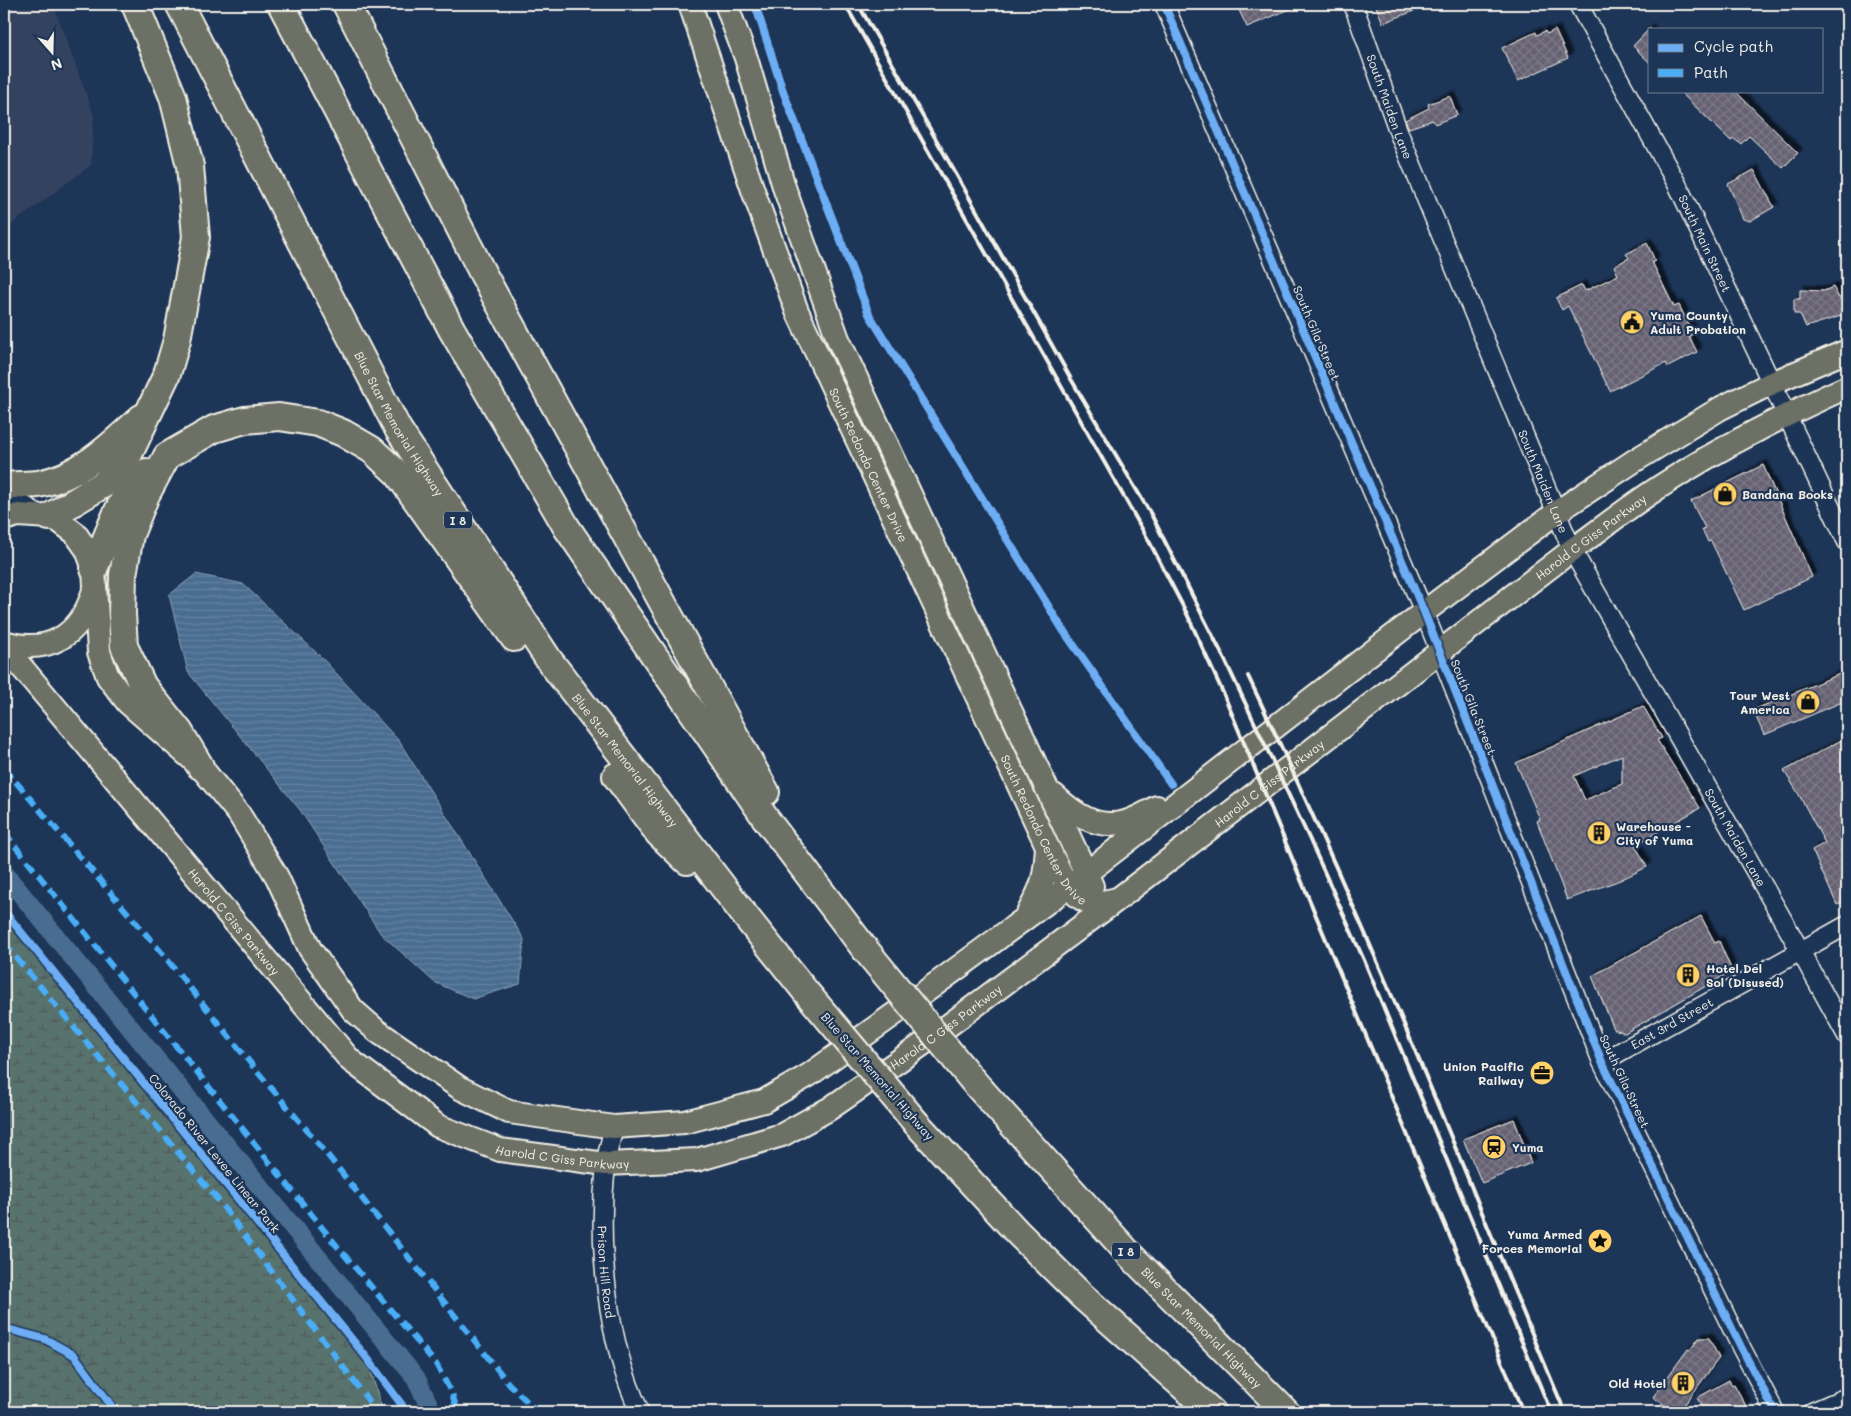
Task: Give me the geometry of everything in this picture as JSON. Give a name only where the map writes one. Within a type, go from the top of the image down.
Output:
[{"type":"highway","points":[[44,516],[104,484],[130,452],[167,374],[177,340],[196,237],[190,166],[173,97],[135,4]]},
{"type":"highway","name":"Blue Star Memorial Highway","points":[[179,4],[398,429],[549,660],[750,922],[806,992],[918,1124],[1018,1233],[1060,1275],[1142,1351],[1212,1412]]},
{"type":"highway","name":"Blue Star Memorial Highway","points":[[281,4],[452,330],[567,528],[766,819],[821,894],[974,1082],[1131,1256],[1286,1412]]},
{"type":"highway","points":[[289,4],[324,86]]},
{"type":"highway","points":[[346,4],[484,274],[821,894]]},
{"type":"highway","points":[[4,486],[39,484],[68,473],[94,458],[120,438],[149,411]]},
{"type":"highway","points":[[94,580],[121,506],[139,478],[167,456],[214,428],[245,420],[279,417],[318,423],[343,433],[372,450],[398,474],[546,682],[659,834],[750,922]]},
{"type":"highway","points":[[167,456],[146,495],[130,535],[123,575],[122,614],[124,646],[143,686],[179,731],[200,766]]},
{"type":"main road","name":"South Redondo Center Drive","points":[[690,4],[756,199],[797,312],[1047,846],[1068,887],[1078,896],[1088,902],[1118,899]]},
{"type":"main road","name":"South Redondo Center Drive","points":[[726,4],[746,58],[785,190],[838,339],[1092,884],[1093,902],[1089,912],[1073,933]]},
{"type":"main road","points":[[4,519],[18,514],[44,516],[59,522],[75,533],[87,550],[94,580],[99,652],[108,678],[128,703],[200,766],[239,814],[277,877],[310,949],[353,1010],[377,1031],[460,1088],[509,1112],[614,1127],[686,1122],[764,1101],[809,1075],[1068,887],[1424,612],[1557,512],[1634,461],[1713,413],[1772,383],[1847,351]]},
{"type":"main road","name":"Harold C Giss Parkway","points":[[4,646],[350,1060],[438,1126],[500,1150],[606,1164],[697,1160],[782,1135],[829,1109],[933,1037],[1073,933],[1645,496],[1740,439],[1788,414],[1847,387]]},
{"type":"main road","points":[[4,642],[19,646],[40,646],[59,639],[76,627],[88,610],[94,580]]},
{"type":"main road","points":[[1048,789],[1070,810],[1091,822],[1110,824],[1124,822],[1190,793]]},
{"type":"main road","points":[[1024,918],[1039,893],[1045,875],[1047,846]]},
{"type":"street","name":"South Gila Street","points":[[1164,4],[1424,612],[1602,1062],[1741,1348],[1775,1412]]},
{"type":"street","name":"South Maiden Lane","points":[[1354,4],[1400,136],[1572,550],[1847,1036]]},
{"type":"street","name":"South Main Street","points":[[1578,4],[1678,186],[1788,414],[1847,542]]},
{"type":"street","points":[[4,493],[44,516]]},
{"type":"street","name":"East 3rd Street","points":[[1602,1062],[1847,925]]},
{"type":"street","name":"Prison Hill Road","points":[[614,1127],[606,1164],[604,1251],[607,1303],[622,1362],[640,1412]]},
{"type":"street","points":[[1812,1412],[1847,1397]]},
{"type":"shaded area","points":[[4,4],[53,4],[94,115],[91,165],[4,230]]},
{"type":"shaded area","points":[[196,574],[243,584],[322,658],[399,741],[524,939],[520,984],[473,999],[434,982],[381,934],[300,810],[188,672],[169,595]]},
{"type":"green space","points":[[4,913],[367,1358],[383,1412],[4,1412]]},
{"type":"building","points":[[1236,4],[1302,4],[1247,27]]},
{"type":"building","points":[[1375,4],[1429,4],[1429,5],[1383,23]]},
{"type":"building","points":[[1555,30],[1568,58],[1518,81],[1502,48],[1536,32],[1537,35],[1545,31],[1547,34]]},
{"type":"building","points":[[1648,30],[1648,61],[1633,46]]},
{"type":"building","points":[[1680,92],[1736,92],[1798,153],[1783,168],[1749,136],[1741,144],[1734,139],[1731,141]]},
{"type":"building","points":[[1450,96],[1457,115],[1435,124],[1433,120],[1409,128],[1405,120],[1429,108],[1428,104]]},
{"type":"building","points":[[1754,170],[1774,207],[1750,221],[1743,219],[1728,184]]},
{"type":"building","name":"Yuma County Adult Probation","points":[[1647,243],[1655,261],[1652,262],[1674,307],[1679,305],[1693,334],[1689,336],[1697,352],[1668,367],[1666,363],[1610,391],[1568,306],[1562,310],[1556,298],[1582,285],[1585,291],[1618,275],[1614,266],[1629,258],[1626,254]]},
{"type":"building","points":[[1833,287],[1839,298],[1847,299],[1847,314],[1806,327],[1800,314],[1794,314],[1794,299],[1800,299],[1800,290],[1824,291]]},
{"type":"building","points":[[1763,465],[1812,577],[1744,610],[1711,541],[1708,542],[1702,529],[1705,528],[1691,501]]},
{"type":"building","name":"Tour West America","points":[[1847,671],[1847,700],[1764,735],[1753,710]]},
{"type":"building","name":"Warehouse - City of Yuma","points":[[1643,706],[1662,738],[1657,740],[1700,808],[1635,845],[1647,867],[1620,880],[1567,900],[1537,821],[1540,819],[1516,763]],"holes":[[[1622,755],[1622,784],[1585,800],[1574,776]]]},
{"type":"building","points":[[1847,737],[1847,900],[1837,905],[1812,850],[1825,843],[1784,771]]},
{"type":"building","name":"Hotel Del Sol (Disused)","points":[[1701,916],[1715,943],[1719,941],[1732,971],[1625,1033],[1614,1029],[1592,976]]},
{"type":"building","name":"Yuma","points":[[1514,1119],[1531,1163],[1482,1183],[1463,1139]]},
{"type":"building","name":"Old Hotel","points":[[1699,1338],[1709,1338],[1719,1358],[1679,1412],[1674,1412],[1653,1397],[1688,1349],[1690,1350]]},
{"type":"building","points":[[1729,1380],[1732,1385],[1734,1384],[1746,1406],[1741,1408],[1743,1412],[1705,1412],[1697,1398]]},
{"type":"waterway","points":[[4,873],[416,1378],[432,1412]]},
{"type":"railway","points":[[845,4],[1150,543],[1187,614],[1224,695],[1523,1412]]},
{"type":"railway","points":[[858,4],[1071,379],[1152,516],[1224,658],[1364,960],[1551,1412]]},
{"type":"railway","points":[[1248,676],[1375,956],[1565,1412]]},
{"type":"marked path","points":[[4,768],[162,953],[256,1070],[322,1148],[509,1384],[538,1412]]},
{"type":"marked path","points":[[4,832],[332,1240],[436,1364],[452,1394],[458,1412]]},
{"type":"marked path","points":[[4,943],[218,1200],[377,1412]]},
{"type":"cycle path","points":[[755,4],[783,91],[869,314],[1063,630],[1171,784]]},
{"type":"cycle path","points":[[1164,4],[1424,612],[1602,1062],[1741,1347],[1775,1412]]},
{"type":"cycle path","name":"Colorado River Levee Linear Park","points":[[4,911],[367,1358],[402,1405],[404,1412]]},
{"type":"cycle path","points":[[4,1328],[45,1339],[74,1355],[116,1412]]},
{"type":"place","name":"Yuma County Adult Probation","points":[[1632,322]]},
{"type":"place","name":"Bandana Books","points":[[1725,494]]},
{"type":"place","name":"Tour West America","points":[[1808,702]]},
{"type":"place","name":"Warehouse - City of Yuma","points":[[1599,833]]},
{"type":"place","name":"Hotel Del Sol (Disused)","points":[[1688,975]]},
{"type":"place","name":"Union Pacific Railway","points":[[1542,1073]]},
{"type":"place","name":"Yuma","points":[[1494,1147]]},
{"type":"place","name":"Yuma Armed Forces Memorial","points":[[1600,1241]]},
{"type":"place","name":"Old Hotel","points":[[1683,1383]]}]
